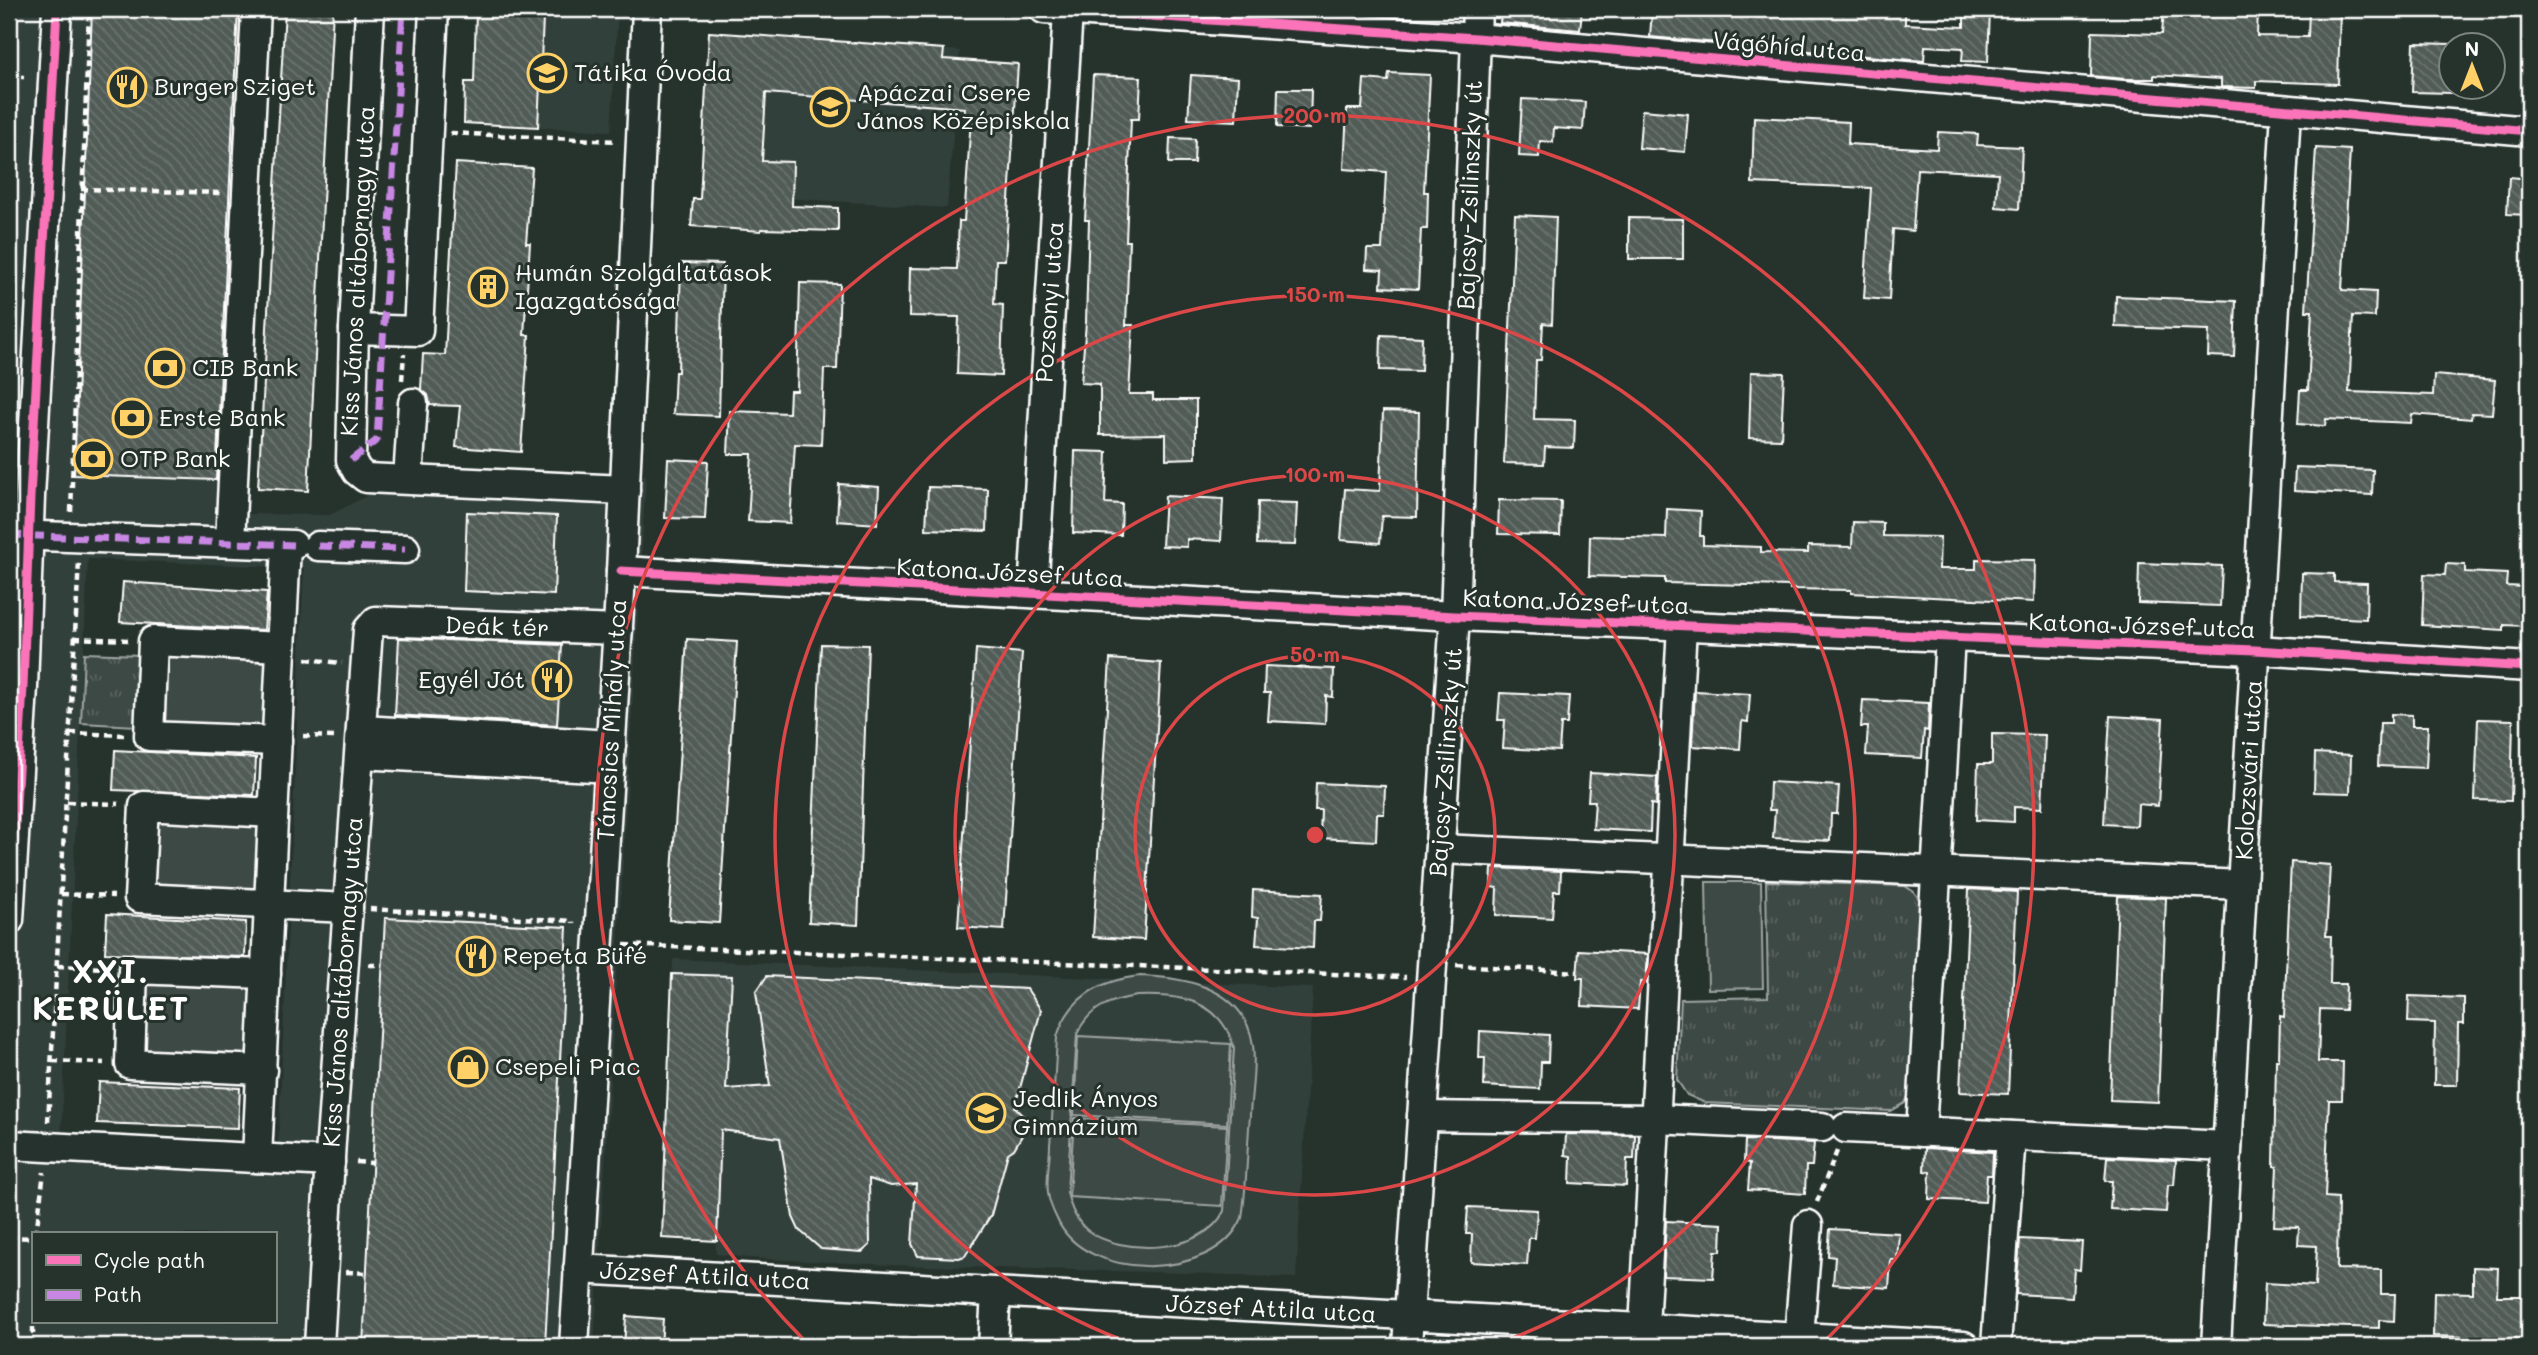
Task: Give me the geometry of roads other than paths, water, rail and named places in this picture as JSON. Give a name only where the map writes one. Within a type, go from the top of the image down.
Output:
[{"type":"street","points":[[9,920],[23,687],[18,536],[57,9]]},
{"type":"street","points":[[230,542],[256,9]]},
{"type":"street","name":"Kiss János altábornagy utca","points":[[370,9],[354,329],[351,460],[357,471],[366,478],[625,490]]},
{"type":"street","points":[[354,329],[418,331],[434,9]]},
{"type":"street","name":"Táncsics Mihály utca","points":[[574,1346],[618,630],[648,9]]},
{"type":"street","name":"Bajcsy-Zsilinszky út","points":[[1407,1346],[1455,616],[1477,9]]},
{"type":"street","name":"Vágóhíd utca","points":[[1056,10],[1476,38],[2529,131]]},
{"type":"street","name":"Pozsonyi utca","points":[[1032,593],[1056,10]]},
{"type":"street","name":"Kolozsvári utca","points":[[2216,1346],[2286,111]]},
{"type":"street","points":[[408,479],[413,403]]},
{"type":"street","points":[[18,536],[405,549]]},
{"type":"street","points":[[257,1158],[281,651],[299,545]]},
{"type":"street","name":"Katona József utca","points":[[621,571],[1455,616],[2255,650],[2529,667]]},
{"type":"street","name":"Kiss János altábornagy utca","points":[[319,1346],[368,630],[376,621]]},
{"type":"street","name":"Deák tér","points":[[376,621],[618,630]]},
{"type":"street","points":[[1644,1328],[1682,626]]},
{"type":"street","points":[[1921,1132],[1950,637]]},
{"type":"street","points":[[277,738],[149,736],[153,641],[281,651]]},
{"type":"street","points":[[361,740],[610,757]]},
{"type":"street","points":[[274,813],[144,806],[139,898],[348,908]]},
{"type":"street","points":[[1440,849],[1670,860],[1852,876],[1936,872],[2242,885]]},
{"type":"street","points":[[261,1070],[130,1064],[133,969],[266,974]]},
{"type":"street","points":[[1422,1116],[1657,1119],[2227,1146]]},
{"type":"street","points":[[1996,1346],[2011,1136]]},
{"type":"street","points":[[9,1145],[330,1162]]},
{"type":"street","points":[[1808,1225],[1811,1341]]},
{"type":"street","name":"József Attila utca","points":[[578,1269],[1644,1328],[1811,1341],[1964,1346]]},
{"type":"street","points":[[993,1346],[996,1292]]},
{"type":"place","name":"Tátika Óvoda","points":[[547,73]]},
{"type":"place","name":"Burger Sziget","points":[[127,87]]},
{"type":"place","name":"Apáczai Csere János Középiskola","points":[[830,107]]},
{"type":"place","name":"Humán Szolgáltatások Igazgatósága","points":[[488,287]]},
{"type":"place","name":"CIB Bank","points":[[165,368]]},
{"type":"place","name":"Erste Bank","points":[[132,418]]},
{"type":"place","name":"OTP Bank","points":[[93,459]]},
{"type":"place","name":"Egyél Jót","points":[[552,680]]},
{"type":"place","name":"Repeta Büfé","points":[[476,956]]},
{"type":"place","name":"Csepeli Piac","points":[[468,1067]]},
{"type":"place","name":"Jedlik Ányos Gimnázium","points":[[986,1113]]},
{"type":"district","name":"XXI. KERÜLET","points":[[111,990]]}]
